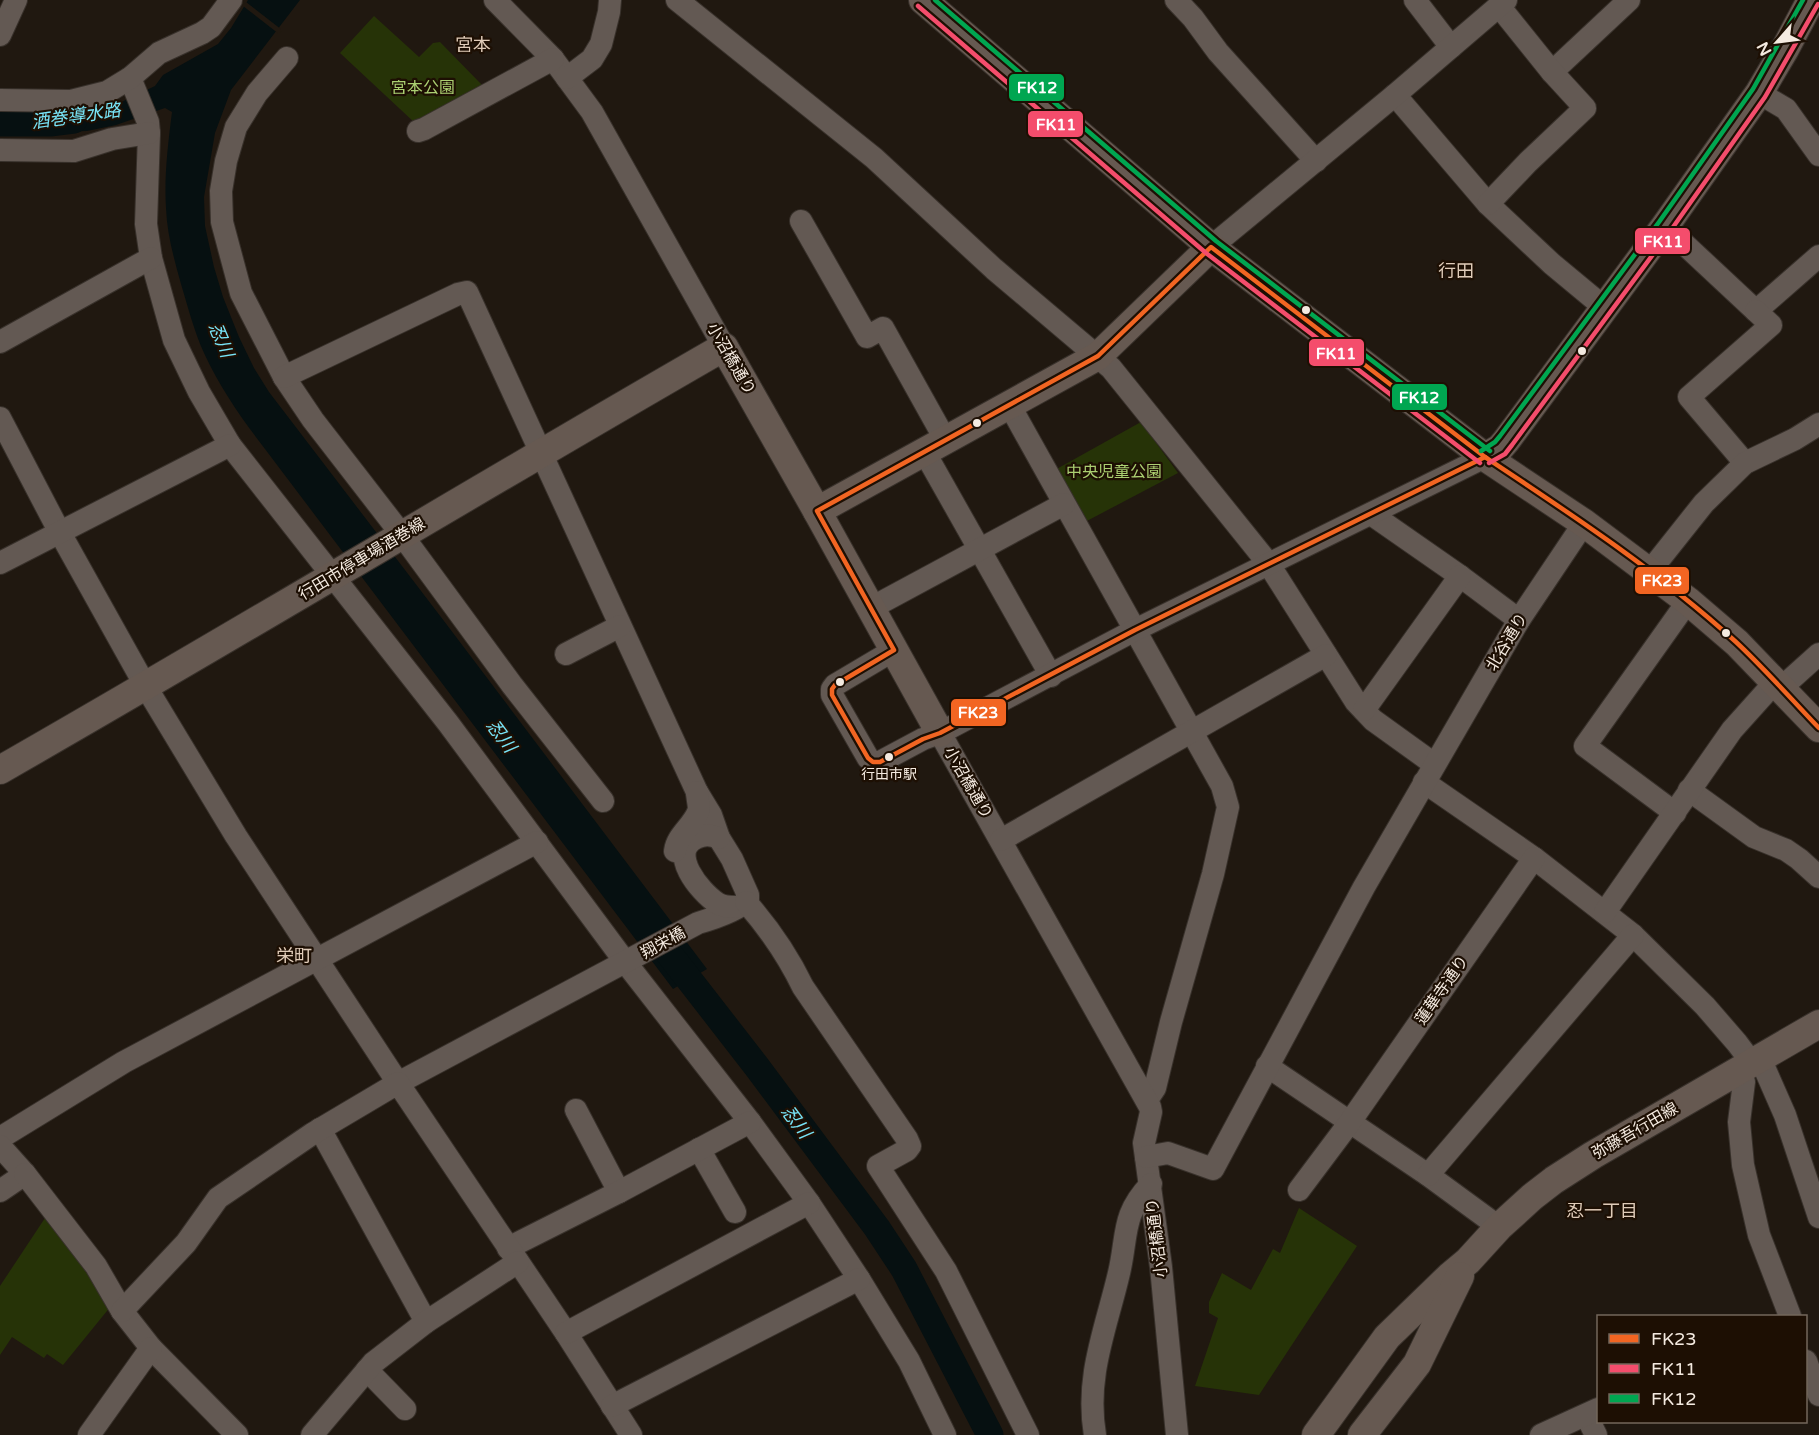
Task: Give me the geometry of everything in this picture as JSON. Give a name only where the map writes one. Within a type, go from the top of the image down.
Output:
[{"type":"main road","points":[[923,0],[1211,247],[1485,457],[1584,523],[1688,601],[1737,643],[1819,728]]},
{"type":"main road","points":[[1485,457],[1500,448],[1506,441],[1760,93],[1811,0]]},
{"type":"main road","points":[[818,511],[1098,356],[1211,247]]},
{"type":"main road","name":"行田市停車場酒巻線","points":[[0,770],[146,687],[541,452],[724,347]]},
{"type":"main road","name":"小沼橋通り","points":[[724,347],[818,511],[940,733]]},
{"type":"main road","name":"弥藤吾行田線","points":[[1316,1435],[1383,1342],[1468,1261],[1498,1227],[1532,1197],[1593,1155],[1819,1024]]},
{"type":"main road","name":"弥藤吾行田線","points":[[1362,1435],[1417,1364],[1468,1261]]},
{"type":"street","points":[[0,35],[16,0]]},
{"type":"street","points":[[0,100],[71,101],[134,86],[159,53],[211,27],[231,0]]},
{"type":"street","name":"小沼橋通り","points":[[495,0],[553,59],[592,112],[724,347]]},
{"type":"street","points":[[567,78],[592,59],[601,44],[610,0]]},
{"type":"street","points":[[676,0],[874,158],[994,268],[1111,368],[1268,563],[1356,702],[1429,773],[1533,858],[1633,935],[1705,1006],[1751,1064],[1785,1115],[1819,1217]]},
{"type":"street","points":[[1176,0],[1218,52],[1316,160]]},
{"type":"street","points":[[1415,0],[1451,47]]},
{"type":"street","points":[[1552,72],[1629,0]]},
{"type":"street","points":[[1211,247],[1502,3],[1552,72],[1585,108],[1488,204]]},
{"type":"street","points":[[287,58],[257,93],[236,127],[226,161],[221,191],[222,222],[241,293],[284,377],[313,420],[398,537],[603,801]]},
{"type":"street","points":[[418,131],[553,59]]},
{"type":"street","points":[[134,86],[148,127],[146,224],[151,258],[174,340],[230,445],[335,575],[629,961],[809,1203],[859,1278],[909,1361],[945,1435]]},
{"type":"street","points":[[1760,93],[1786,109],[1819,155]]},
{"type":"street","points":[[1395,95],[1488,204],[1552,264],[1605,308]]},
{"type":"street","points":[[0,150],[74,151],[148,127]]},
{"type":"street","points":[[801,221],[867,337],[883,328],[981,550],[1051,676]]},
{"type":"street","points":[[1665,226],[1771,325],[1689,397],[1745,463]]},
{"type":"street","points":[[1756,311],[1819,256]]},
{"type":"street","points":[[0,342],[151,258]]},
{"type":"street","points":[[284,377],[467,292],[697,792],[732,859],[748,895],[741,905]]},
{"type":"street","points":[[1010,406],[1222,786],[1228,807],[1213,874],[1155,1088],[1147,1100]]},
{"type":"street","points":[[0,418],[59,531],[146,687],[236,836],[566,1333],[631,1435]]},
{"type":"street","points":[[1650,571],[1704,503],[1745,463],[1795,439],[1819,424]]},
{"type":"street","points":[[0,563],[230,445]]},
{"type":"street","points":[[894,650],[832,689],[832,695],[868,758],[873,762],[880,762],[923,739],[940,733],[1135,630],[1485,457]]},
{"type":"street","points":[[871,608],[1064,504]]},
{"type":"street","points":[[1371,514],[1519,620]]},
{"type":"street","name":"北谷通り","points":[[1146,1157],[1168,1153],[1213,1169],[1364,887],[1429,773],[1519,620],[1584,523]]},
{"type":"street","points":[[1364,710],[1460,576]]},
{"type":"street","points":[[1675,813],[1585,746],[1688,601]]},
{"type":"street","points":[[566,654],[620,626]]},
{"type":"street","points":[[1605,912],[1732,730],[1778,685],[1819,654]]},
{"type":"street","points":[[1001,840],[1326,655]]},
{"type":"street","name":"小沼橋通り","points":[[940,733],[1147,1100],[1151,1112],[1144,1143],[1161,1268],[1177,1435]]},
{"type":"street","points":[[1689,790],[1754,837],[1786,850],[1819,877]]},
{"type":"street","points":[[697,792],[698,812],[676,844],[675,854],[679,865],[716,902],[727,907],[741,905],[756,913],[796,972],[809,997],[907,1139],[910,1146],[908,1150],[878,1166],[946,1271],[1028,1435]]},
{"type":"street","points":[[696,924],[707,904],[684,856],[687,845],[699,837],[709,834],[719,838]]},
{"type":"street","points":[[0,1138],[124,1062],[537,842]]},
{"type":"street","name":"蓮華寺通り","points":[[1299,1190],[1350,1122],[1533,858]]},
{"type":"street","name":"翔栄橋","points":[[122,1311],[186,1243],[218,1198],[320,1129],[398,1083],[696,924],[741,905]]},
{"type":"street","points":[[1428,1175],[1633,935]]},
{"type":"street","points":[[1751,1064],[1744,1082],[1739,1122],[1743,1164],[1759,1234],[1789,1315]]},
{"type":"street","points":[[1267,1066],[1428,1175],[1498,1227]]},
{"type":"street","points":[[576,1110],[620,1192]]},
{"type":"street","points":[[312,1435],[373,1363],[513,1255],[620,1192],[750,1122]]},
{"type":"street","points":[[320,1129],[426,1322]]},
{"type":"street","points":[[0,1146],[96,1266],[122,1311],[151,1348],[237,1435]]},
{"type":"street","points":[[699,1149],[735,1212]]},
{"type":"street","points":[[0,1191],[24,1174]]},
{"type":"street","points":[[1095,1435],[1092,1401],[1095,1364],[1120,1270],[1125,1229],[1134,1204],[1151,1184]]},
{"type":"street","points":[[566,1333],[809,1203]]},
{"type":"street","points":[[612,1406],[859,1278]]},
{"type":"street","points":[[89,1435],[151,1348]]},
{"type":"street","points":[[1807,1364],[1819,1395]]},
{"type":"street","points":[[367,1370],[405,1409]]},
{"type":"street","points":[[1540,1435],[1593,1420]]},
{"type":"green space","name":"宮本公園","points":[[374,16],[419,57],[433,43],[440,42],[482,85],[415,123],[340,53]]},
{"type":"green space","name":"中央児童公園","points":[[1141,422],[1178,473],[1083,523],[1053,471]]},
{"type":"green space","points":[[1299,1208],[1357,1246],[1259,1395],[1195,1386],[1218,1318],[1209,1313],[1209,1302],[1222,1273],[1251,1290],[1273,1249],[1280,1253]]},
{"type":"green space","points":[[47,1215],[111,1306],[63,1365],[47,1354],[44,1358],[12,1337],[0,1355],[0,1286]]},
{"type":"water","points":[[248,0],[300,0],[231,90],[215,133],[204,197],[205,226],[223,297],[239,337],[269,392],[707,969],[673,989],[256,438],[217,379],[194,328],[169,237],[166,184],[172,112],[165,108],[116,125],[87,131],[55,132],[53,126],[37,123],[55,118],[55,114],[84,112],[113,106],[155,86],[163,75],[218,44]]},
{"type":"pier","points":[[246,2],[282,30],[279,34],[243,6]]},
{"type":"waterway","name":"酒巻導水路","points":[[0,123],[50,123],[74,120]]},
{"type":"waterway","name":"忍川","points":[[667,951],[877,1228],[904,1269],[990,1435]]},
{"type":"transit line","name":"FK12","points":[[935,0],[1216,241],[1490,451]]},
{"type":"transit line","name":"FK12","points":[[1481,451],[1500,436],[1659,222],[1753,89],[1803,0]]},
{"type":"transit line","name":"FK11","points":[[1489,463],[1505,454],[1671,230],[1765,97],[1818,4]]},
{"type":"transit line","name":"FK11","points":[[918,6],[1206,253],[1480,463]]},
{"type":"transit line","name":"FK23","points":[[1211,247],[1485,457],[1135,630],[940,733],[923,739],[880,762],[873,762],[868,758],[832,695],[832,689],[894,650],[817,511],[1098,356],[1211,247]]},
{"type":"transit line","name":"FK23","points":[[1485,457],[1582,522],[1707,616],[1747,652],[1819,728]]},
{"type":"place","name":"行田市駅","points":[[889,757]]},
{"type":"district","name":"宮本","points":[[473,45]]},
{"type":"district","name":"行田","points":[[1456,271]]},
{"type":"district","name":"栄町","points":[[294,956]]},
{"type":"district","name":"忍一丁目","points":[[1602,1211]]}]
